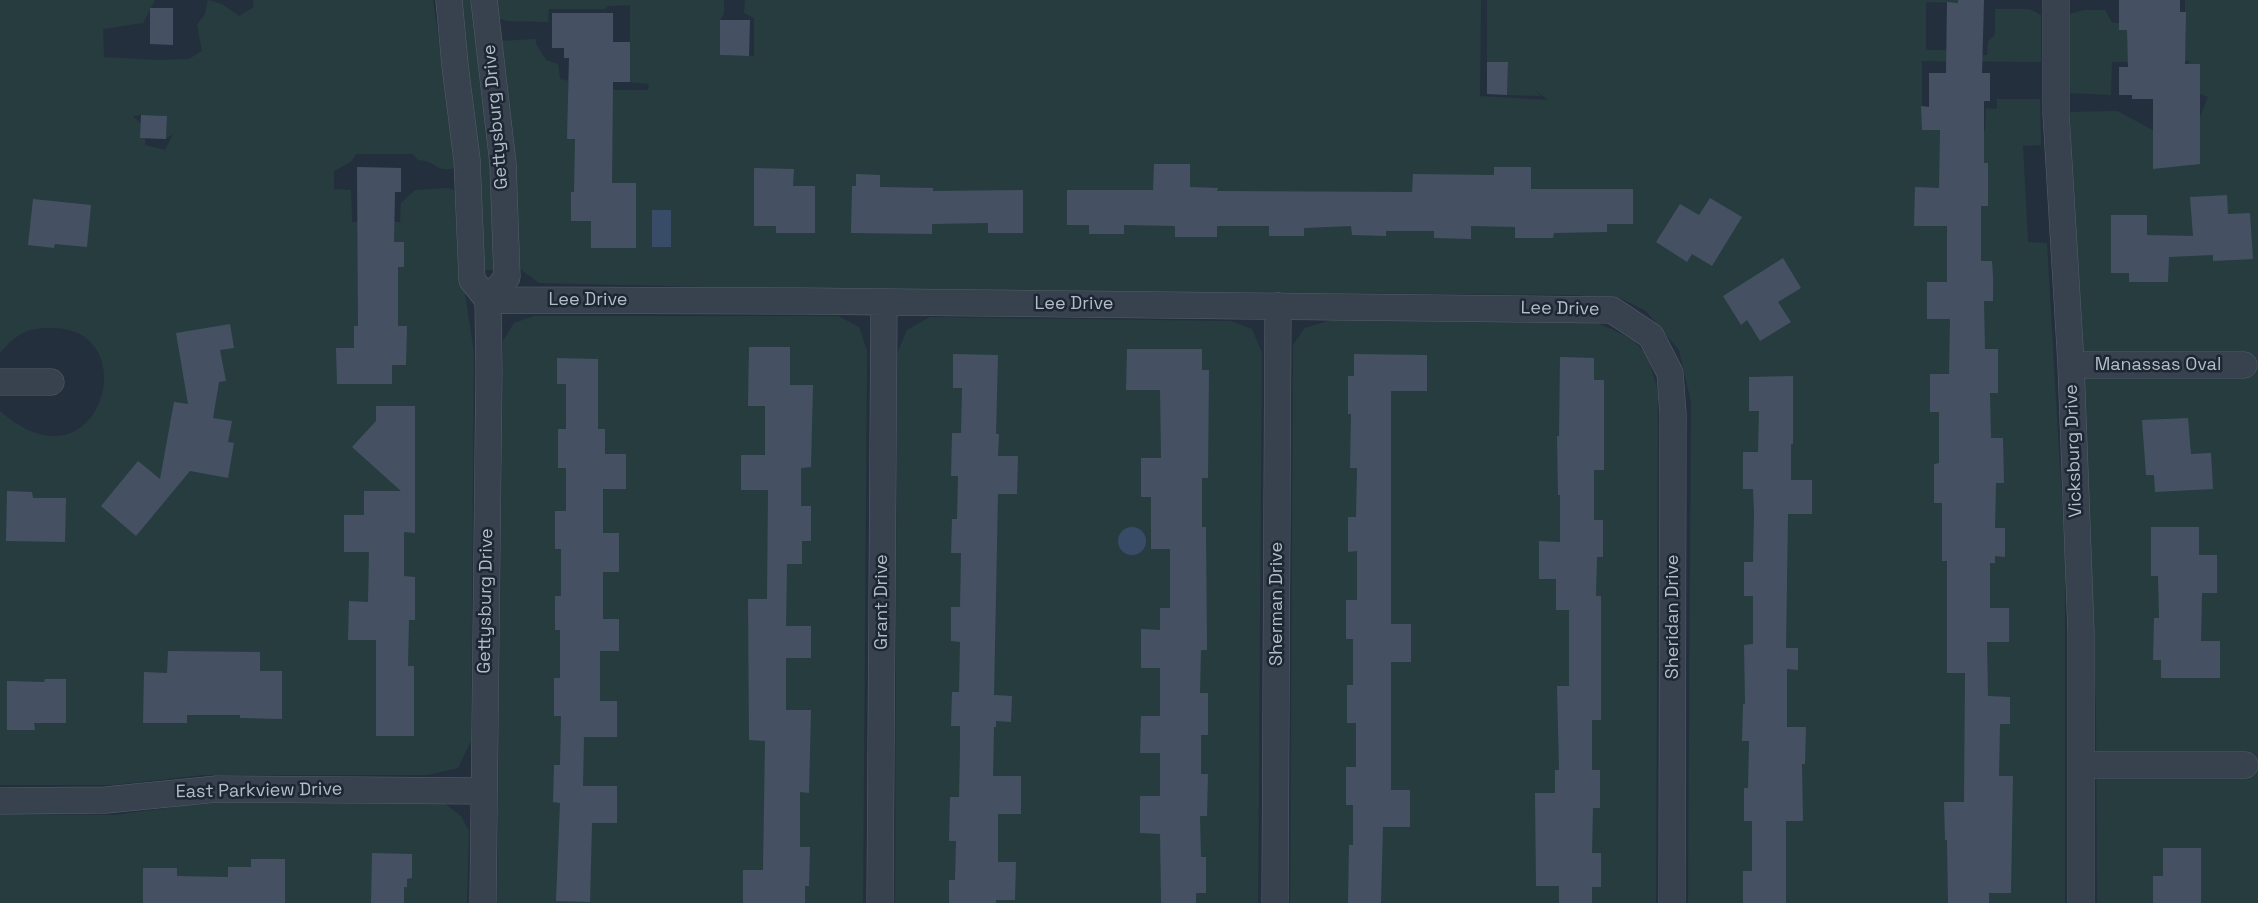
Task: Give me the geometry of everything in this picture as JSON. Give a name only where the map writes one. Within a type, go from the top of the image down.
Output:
[{"type":"street","name":"Gettysburg Drive","points":[[449,0],[467,160],[472,280],[488,300],[483,903]]},
{"type":"street","name":"Gettysburg Drive","points":[[484,0],[503,164],[507,277],[488,300]]},
{"type":"street","name":"Vicksburg Drive","points":[[2056,0],[2056,113],[2071,365],[2081,625],[2081,903]]},
{"type":"street","name":"Lee Drive","points":[[488,300],[1612,310],[1652,336]]},
{"type":"street","name":"Grant Drive","points":[[880,903],[884,302]]},
{"type":"street","name":"Sherman Drive","points":[[1275,903],[1278,306]]},
{"type":"street","name":"Sheridan Drive","points":[[1652,336],[1670,373],[1673,414],[1672,903]]},
{"type":"street","name":"Manassas Oval","points":[[2071,365],[2244,365]]},
{"type":"street","points":[[0,382],[51,382]]},
{"type":"street","points":[[2081,765],[2245,765]]},
{"type":"street","name":"East Parkview Drive","points":[[0,801],[106,800],[217,789],[483,790]]},
{"type":"green space","points":[[0,0],[155,0],[143,23],[103,29],[104,57],[158,60],[189,59],[202,51],[197,25],[205,14],[208,0],[222,4],[239,16],[254,7],[253,0],[433,0],[457,167],[441,169],[418,160],[413,154],[356,154],[351,162],[334,171],[334,189],[351,190],[352,222],[400,222],[401,203],[415,190],[448,188],[456,191],[457,241],[474,353],[471,741],[458,768],[428,775],[204,775],[113,785],[0,785],[0,411],[35,433],[63,435],[85,424],[99,403],[104,379],[99,354],[83,336],[55,328],[24,332],[12,340],[0,353]],"holes":[[[133,116],[167,116],[166,139],[173,134],[165,150],[145,145],[145,128]]]},
{"type":"green space","points":[[459,0],[471,0],[487,124],[493,197],[494,270],[483,270],[478,150]]},
{"type":"green space","points":[[496,0],[724,0],[724,14],[720,20],[720,55],[754,56],[754,18],[744,13],[745,0],[1481,0],[1480,96],[1548,100],[1535,90],[1541,96],[1507,95],[1508,62],[1487,62],[1487,0],[1958,0],[1958,3],[1926,2],[1926,50],[1946,50],[1947,54],[1987,55],[1988,41],[1995,35],[1995,9],[2029,9],[2041,15],[2041,62],[1922,61],[1922,129],[1985,131],[1986,108],[1997,109],[1997,99],[2040,99],[2041,145],[2023,146],[2028,242],[2047,243],[2065,555],[2065,903],[1688,903],[1691,402],[1679,350],[1646,311],[1620,298],[1574,295],[791,289],[539,283],[519,268],[508,91],[500,41],[536,39],[536,44],[546,60],[558,64],[560,79],[569,81],[568,90],[648,90],[649,84],[630,82],[630,5],[608,6],[605,9],[549,9],[548,22],[508,21],[497,18]]},
{"type":"green space","points":[[2185,0],[2258,0],[2258,903],[2097,903],[2096,708],[2070,112],[2117,111],[2162,135],[2198,122],[2208,97],[2188,89],[2182,70],[2190,61],[2112,62],[2111,95],[2070,93],[2070,14],[2084,10],[2105,10],[2112,23],[2119,23],[2127,30],[2128,48],[2185,48]]},
{"type":"green space","points":[[534,316],[838,316],[859,327],[867,351],[863,903],[497,903],[503,341],[514,323]]},
{"type":"green space","points":[[930,317],[1231,321],[1252,329],[1262,353],[1258,903],[895,903],[897,354],[907,330]]},
{"type":"green space","points":[[1331,320],[1597,323],[1633,341],[1645,355],[1658,392],[1656,903],[1290,903],[1293,345],[1305,328]]},
{"type":"green space","points":[[221,803],[445,804],[461,816],[469,831],[467,903],[0,903],[0,814],[114,815]]},
{"type":"water","points":[[652,210],[671,210],[671,247],[652,247]]},
{"type":"water","points":[[1132,527],[1142,531],[1146,541],[1142,551],[1132,555],[1122,551],[1118,541],[1122,531]]},
{"type":"building","points":[[1958,0],[1984,0],[1982,73],[1990,73],[1990,101],[1984,101],[1984,163],[1988,163],[1988,206],[1981,206],[1981,261],[1992,261],[1993,301],[1984,301],[1985,349],[1998,349],[1998,393],[1990,393],[1991,438],[2003,438],[2004,483],[1996,483],[1995,528],[2005,528],[2005,557],[1995,556],[1995,563],[1990,563],[1990,608],[2009,608],[2009,642],[1987,642],[1988,696],[2010,697],[2010,724],[2000,724],[1999,776],[2013,776],[2011,893],[1989,893],[1989,903],[1948,903],[1944,802],[1964,802],[1965,673],[1947,673],[1947,561],[1942,561],[1942,503],[1934,503],[1934,464],[1939,463],[1939,412],[1930,412],[1930,374],[1949,374],[1950,319],[1927,319],[1927,282],[1947,282],[1947,226],[1914,226],[1915,187],[1939,188],[1940,130],[1922,130],[1921,106],[1929,107],[1929,73],[1946,73],[1947,2],[1958,3]]},
{"type":"building","points":[[2119,0],[2180,0],[2180,12],[2186,12],[2185,64],[2200,64],[2200,164],[2153,169],[2153,99],[2132,99],[2132,95],[2119,95],[2119,67],[2128,67],[2127,30],[2119,30]]},
{"type":"building","points":[[150,8],[173,8],[173,45],[150,44]]},
{"type":"building","points":[[552,13],[613,13],[613,42],[630,42],[630,82],[613,82],[612,183],[636,183],[636,248],[591,248],[591,221],[571,221],[575,139],[567,139],[569,58],[564,58],[564,48],[552,48]]},
{"type":"building","points":[[720,20],[750,20],[749,56],[720,55]]},
{"type":"building","points":[[1487,62],[1508,62],[1507,95],[1487,94]]},
{"type":"building","points":[[141,115],[167,116],[166,139],[140,138]]},
{"type":"building","points":[[1154,164],[1190,164],[1190,187],[1218,188],[1217,191],[1412,192],[1413,174],[1494,175],[1494,167],[1531,167],[1531,189],[1633,189],[1633,224],[1607,224],[1607,232],[1554,233],[1553,238],[1515,238],[1515,227],[1471,226],[1471,239],[1434,238],[1434,231],[1386,231],[1386,236],[1352,235],[1351,226],[1304,228],[1304,236],[1269,236],[1269,226],[1217,226],[1217,237],[1175,237],[1175,226],[1124,225],[1124,234],[1089,234],[1089,225],[1067,225],[1067,190],[1153,190]]},
{"type":"building","points":[[357,167],[401,168],[401,192],[395,192],[394,242],[404,242],[404,267],[398,267],[398,326],[407,326],[406,365],[392,365],[392,384],[337,384],[336,348],[354,348],[354,326],[358,326]]},
{"type":"building","points":[[754,168],[794,169],[793,186],[815,186],[815,233],[776,233],[776,226],[754,226]]},
{"type":"building","points":[[856,174],[880,175],[880,187],[933,188],[933,191],[1023,190],[1023,233],[988,233],[988,223],[932,224],[932,234],[851,233],[852,186],[856,186]]},
{"type":"building","points":[[2227,195],[2228,214],[2250,213],[2253,259],[2213,261],[2213,255],[2169,257],[2168,282],[2129,282],[2129,273],[2111,273],[2111,215],[2147,215],[2147,235],[2193,236],[2190,197]]},
{"type":"building","points":[[1710,198],[1742,217],[1712,266],[1692,254],[1687,262],[1656,242],[1680,204],[1699,215]]},
{"type":"building","points":[[33,199],[91,205],[87,247],[55,244],[54,248],[28,245]]},
{"type":"building","points":[[1783,258],[1801,288],[1778,302],[1791,322],[1760,341],[1747,320],[1741,325],[1723,296]]},
{"type":"building","points":[[230,324],[234,348],[220,350],[226,381],[219,382],[213,418],[232,421],[228,442],[234,443],[228,478],[190,471],[136,536],[101,506],[138,461],[160,479],[174,402],[188,404],[176,333]]},
{"type":"building","points":[[749,347],[790,347],[790,385],[813,385],[811,467],[801,468],[801,506],[811,506],[811,541],[802,541],[802,564],[787,564],[786,626],[811,626],[811,658],[786,658],[786,710],[811,710],[809,793],[800,792],[800,847],[810,847],[809,886],[805,886],[805,903],[743,903],[743,870],[763,870],[765,741],[749,740],[748,599],[767,599],[768,490],[741,490],[741,455],[765,455],[765,406],[748,406]]},
{"type":"building","points":[[1127,349],[1202,349],[1202,370],[1209,370],[1208,478],[1202,478],[1202,527],[1206,527],[1207,650],[1201,650],[1200,693],[1208,693],[1208,735],[1201,735],[1201,774],[1208,774],[1207,816],[1200,816],[1201,857],[1206,857],[1206,893],[1196,893],[1196,903],[1161,903],[1160,834],[1140,833],[1140,796],[1160,796],[1160,753],[1140,753],[1141,716],[1160,716],[1160,668],[1141,668],[1141,629],[1160,630],[1160,608],[1170,608],[1170,549],[1151,549],[1151,497],[1141,497],[1141,458],[1161,458],[1160,390],[1126,390]]},
{"type":"building","points":[[953,354],[998,355],[996,434],[999,434],[998,456],[1018,456],[1017,494],[998,494],[994,695],[1012,696],[1011,722],[996,721],[996,727],[994,727],[993,776],[1021,776],[1021,814],[998,814],[998,862],[1016,862],[1015,900],[996,900],[996,903],[949,903],[949,880],[955,880],[956,841],[949,841],[950,797],[959,797],[960,749],[960,726],[951,726],[952,692],[959,692],[960,642],[951,641],[951,607],[960,607],[961,553],[951,553],[952,519],[957,519],[958,476],[951,476],[952,433],[961,433],[962,388],[953,388]]},
{"type":"building","points":[[1354,354],[1427,355],[1427,391],[1391,391],[1391,624],[1411,624],[1411,662],[1391,662],[1391,790],[1410,790],[1410,827],[1383,827],[1381,903],[1348,903],[1349,845],[1353,845],[1353,805],[1346,805],[1346,767],[1356,767],[1356,723],[1347,723],[1347,685],[1353,685],[1353,639],[1346,639],[1346,600],[1357,600],[1357,551],[1348,552],[1348,517],[1356,517],[1357,468],[1350,468],[1351,414],[1348,414],[1348,376],[1354,376]]},
{"type":"building","points":[[1560,357],[1594,358],[1594,380],[1604,380],[1604,470],[1594,470],[1594,520],[1603,520],[1603,557],[1597,557],[1596,596],[1601,596],[1601,720],[1592,720],[1592,770],[1600,770],[1600,808],[1593,808],[1592,853],[1601,853],[1601,887],[1592,887],[1592,903],[1559,903],[1559,886],[1536,886],[1535,793],[1555,793],[1555,770],[1559,770],[1557,686],[1569,686],[1569,610],[1556,610],[1556,579],[1539,579],[1539,541],[1560,542],[1557,436],[1559,436]]},
{"type":"building","points":[[557,358],[598,359],[598,429],[605,429],[605,454],[626,454],[626,489],[603,489],[603,533],[619,533],[619,572],[603,572],[603,619],[619,619],[619,651],[600,651],[600,701],[617,701],[617,737],[584,737],[583,786],[617,786],[617,823],[592,823],[590,902],[556,901],[560,803],[553,802],[554,765],[560,765],[561,716],[554,716],[554,678],[560,678],[560,630],[555,630],[555,596],[561,596],[561,549],[555,549],[555,511],[566,511],[566,468],[558,468],[558,429],[566,429],[566,384],[557,384]]},
{"type":"building","points":[[1793,376],[1791,480],[1812,480],[1812,514],[1788,514],[1786,648],[1798,648],[1798,670],[1787,669],[1787,727],[1806,727],[1805,764],[1802,764],[1803,821],[1786,821],[1786,903],[1743,903],[1743,871],[1752,871],[1752,821],[1744,821],[1744,788],[1748,788],[1749,741],[1742,741],[1743,704],[1745,704],[1744,645],[1753,644],[1753,596],[1744,596],[1744,562],[1753,562],[1754,513],[1753,489],[1743,489],[1743,452],[1758,452],[1759,411],[1749,411],[1749,377]]},
{"type":"building","points":[[376,406],[415,406],[415,533],[404,532],[404,576],[415,577],[415,620],[409,620],[408,666],[414,666],[414,736],[376,736],[376,640],[348,640],[349,601],[368,602],[369,552],[344,552],[344,515],[364,515],[364,491],[401,491],[352,447],[376,421]]},
{"type":"building","points":[[2188,418],[2191,454],[2211,453],[2213,489],[2155,492],[2154,475],[2146,475],[2142,420]]},
{"type":"building","points":[[7,491],[32,492],[33,498],[66,498],[65,542],[6,541]]},
{"type":"building","points":[[2151,527],[2199,527],[2199,555],[2217,555],[2217,593],[2202,593],[2201,641],[2220,641],[2220,678],[2161,678],[2161,660],[2153,660],[2154,618],[2159,618],[2158,576],[2151,576]]},
{"type":"building","points":[[168,651],[260,652],[260,671],[282,671],[282,719],[240,718],[240,715],[187,715],[187,723],[143,723],[144,672],[167,673]]},
{"type":"building","points":[[45,679],[66,679],[66,723],[34,723],[35,730],[7,730],[7,681],[44,682]]},
{"type":"building","points":[[2163,848],[2201,848],[2201,903],[2153,903],[2153,876],[2163,876]]},
{"type":"building","points":[[372,853],[412,854],[412,878],[407,879],[407,887],[404,887],[404,903],[371,903]]},
{"type":"building","points":[[251,859],[285,859],[285,903],[143,903],[143,868],[177,868],[177,876],[228,877],[228,867],[251,867]]}]
